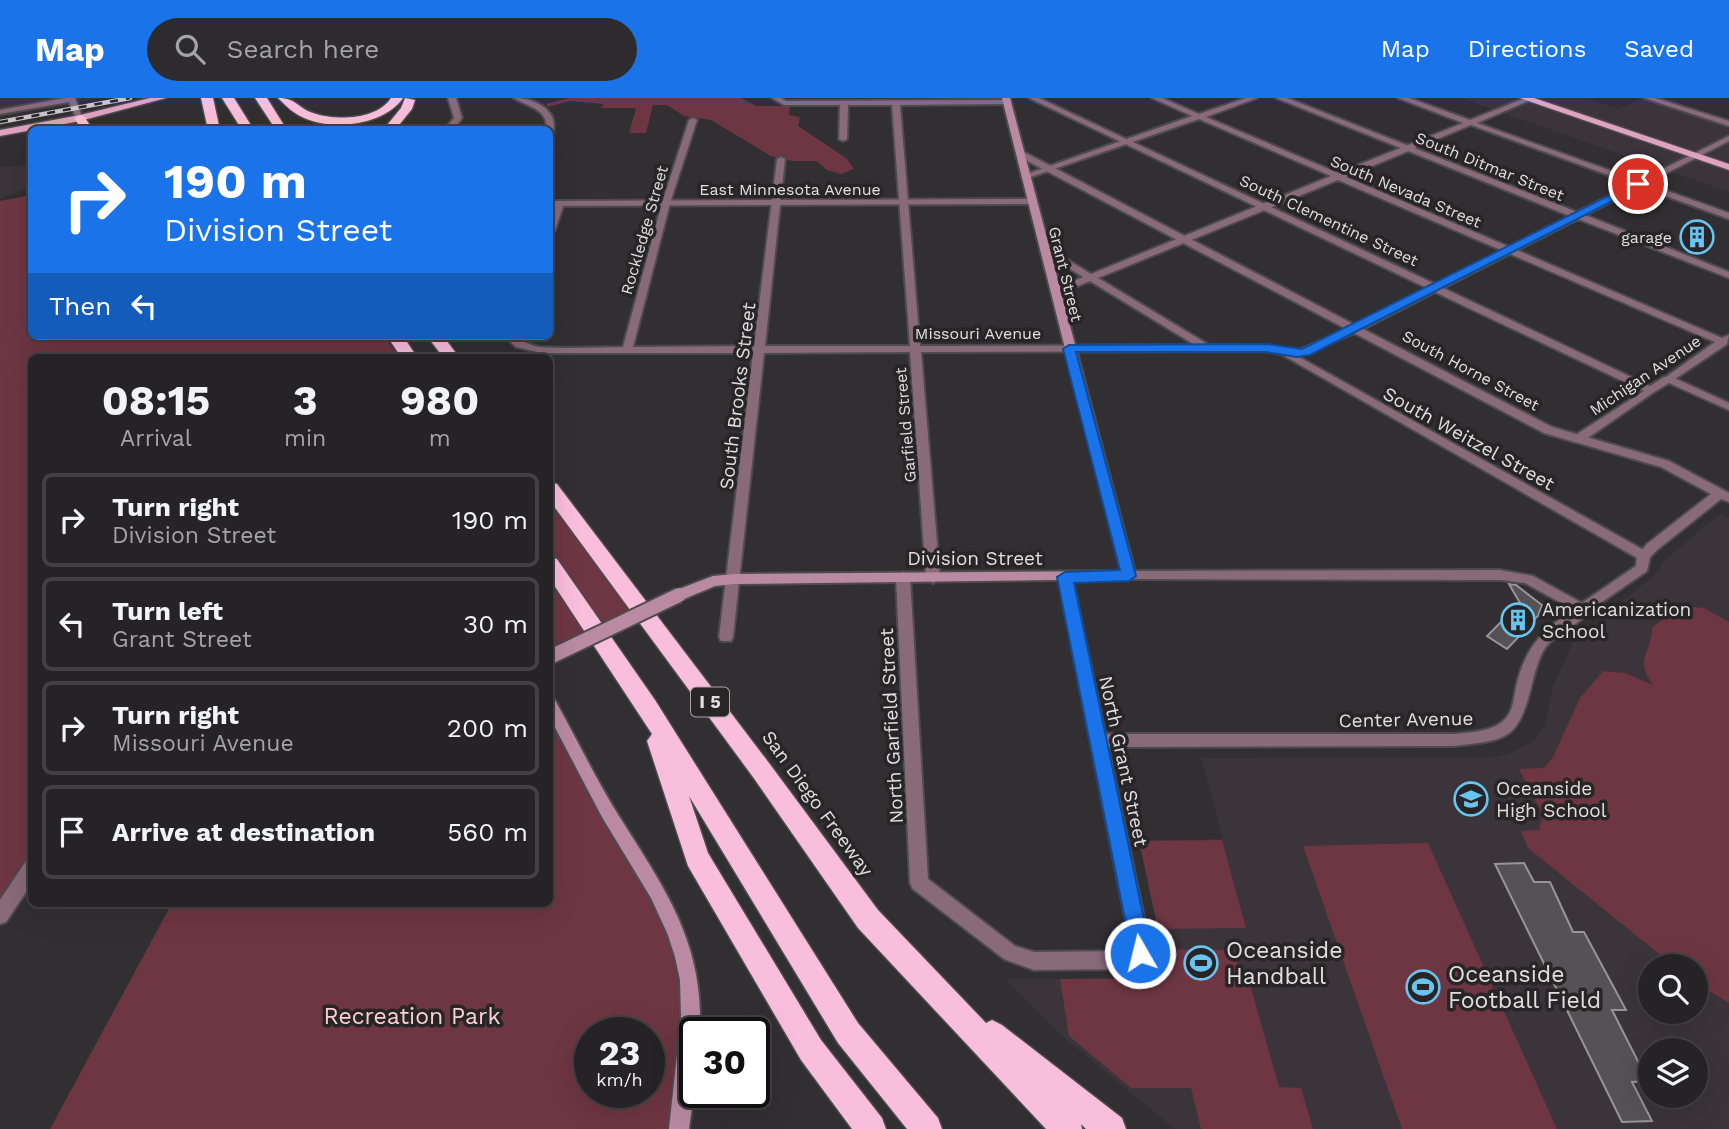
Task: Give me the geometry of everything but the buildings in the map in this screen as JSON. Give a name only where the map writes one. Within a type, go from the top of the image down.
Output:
[{"type":"highway","points":[[207,98],[213,126]]},
{"type":"highway","points":[[228,98],[246,126]]},
{"type":"highway","points":[[261,98],[279,126]]},
{"type":"highway","points":[[284,98],[304,114],[321,119],[344,120],[379,114],[392,108],[397,98]]},
{"type":"highway","points":[[391,126],[406,109],[408,98]]},
{"type":"highway","points":[[438,340],[449,354]]},
{"type":"highway","name":"San Diego Freeway","points":[[553,492],[761,769],[868,919],[1067,1129]]},
{"type":"highway","points":[[553,568],[647,706],[848,1033],[927,1129]]},
{"type":"highway","points":[[647,706],[697,858],[811,1050],[870,1129]]},
{"type":"highway","points":[[930,986],[1111,1129]]},
{"type":"main road","points":[[62,126],[80,124],[161,98]]},
{"type":"main road","points":[[1528,98],[1729,167]]},
{"type":"main road","name":"Grant Street","points":[[1006,100],[1129,576]]},
{"type":"main road","points":[[0,133],[28,130]]},
{"type":"main road","name":"Division Street","points":[[553,656],[713,581],[1129,576]]},
{"type":"main road","points":[[553,710],[607,810],[672,920],[689,980],[691,1019],[679,1129]]},
{"type":"street","points":[[451,126],[457,118],[452,98]]},
{"type":"street","points":[[518,98],[545,111],[550,117],[550,126]]},
{"type":"street","points":[[776,98],[784,103],[1006,100]]},
{"type":"street","points":[[814,103],[831,98]]},
{"type":"street","name":"South Clementine Street","points":[[1033,98],[1650,390]]},
{"type":"street","name":"South Nevada Street","points":[[1156,98],[1508,250],[1726,340]]},
{"type":"street","points":[[1025,176],[1253,98]]},
{"type":"street","name":"South Ditmar Street","points":[[1280,98],[1729,275]]},
{"type":"street","points":[[1402,98],[1729,216]]},
{"type":"street","points":[[1055,292],[1528,98]]},
{"type":"street","points":[[1647,98],[1729,124]]},
{"type":"street","points":[[0,112],[72,99],[80,124]]},
{"type":"street","name":"Garfield Street","points":[[896,102],[933,578]]},
{"type":"street","points":[[843,139],[844,103]]},
{"type":"street","name":"Rockledge Street","points":[[627,350],[666,203],[693,120]]},
{"type":"street","name":"Missouri Avenue","points":[[515,340],[542,350],[1208,348],[1278,349],[1297,354],[1435,288],[1729,138]]},
{"type":"street","name":"South Horne Street","points":[[1019,153],[1548,430],[1665,464],[1724,495]]},
{"type":"street","name":"South Brooks Street","points":[[726,637],[781,159]]},
{"type":"street","name":"East Minnesota Avenue","points":[[553,204],[1031,202]]},
{"type":"street","points":[[553,223],[561,204]]},
{"type":"street","points":[[1045,250],[1208,348]]},
{"type":"street","name":"Michigan Avenue","points":[[1578,439],[1726,340]]},
{"type":"street","name":"South Weitzel Street","points":[[1278,349],[1644,556]]},
{"type":"street","points":[[1668,379],[1729,407]]},
{"type":"street","name":"Center Avenue","points":[[1099,741],[1454,740],[1485,736],[1510,725],[1517,716],[1530,664],[1539,645],[1642,568],[1644,556],[1724,495]]},
{"type":"street","name":"Division Street","points":[[1129,576],[1500,575],[1528,579],[1583,610]]},
{"type":"street","name":"North Garfield Street","points":[[903,577],[919,883],[1010,953],[1034,961]]},
{"type":"street","name":"North Grant Street","points":[[1034,961],[1120,960],[1140,953],[1065,577]]},
{"type":"street","points":[[0,916],[28,873]]},
{"type":"shaded area","points":[[0,98],[98,98],[0,115]]},
{"type":"shaded area","points":[[1460,98],[1585,98],[1618,109],[1642,98],[1729,126],[1729,192]]},
{"type":"shaded area","points":[[28,165],[28,188],[0,199],[0,167]]},
{"type":"shaded area","name":"Oceanside High School","points":[[1720,514],[1729,518],[1729,1129],[1175,1129],[1063,1037],[1005,979],[1168,978],[1139,840],[1223,839],[1201,758],[1490,757],[1510,754],[1533,741],[1545,726],[1553,686],[1573,642],[1660,570],[1661,563]]},
{"type":"green space","points":[[568,98],[741,98],[757,106],[790,106],[789,115],[800,117],[798,126],[846,158],[854,169],[841,174],[827,170],[816,161],[792,161],[771,156],[711,120],[684,116],[667,105],[653,105],[646,133],[629,133],[636,108],[601,108],[603,104],[570,101],[548,107],[546,104]]},
{"type":"green space","points":[[28,196],[28,340],[386,340],[398,354],[28,354],[28,873],[0,918],[0,201]]},
{"type":"green space","points":[[553,486],[643,609],[553,653]]},
{"type":"green space","points":[[1680,606],[1704,608],[1729,622],[1729,1003],[1708,990],[1708,954],[1659,954],[1528,848],[1521,831],[1539,830],[1543,815],[1519,769],[1544,768],[1553,757],[1580,698],[1603,671],[1625,673],[1653,685],[1647,676],[1644,662],[1652,628]]},
{"type":"green space","name":"Recreation Park","points":[[553,719],[678,946],[685,1011],[684,1017],[679,1017],[679,1065],[672,1129],[50,1129],[170,907],[553,907]]},
{"type":"green space","points":[[1222,840],[1246,928],[1158,929],[1139,841]]},
{"type":"green space","name":"Oceanside Football Field","points":[[1428,843],[1557,1129],[1402,1129],[1303,846]]},
{"type":"green space","points":[[1162,949],[1233,950],[1241,976],[1248,977],[1279,1087],[1301,1088],[1313,1129],[1201,1129],[1191,1088],[1131,1088],[1069,1036],[1060,979],[1168,978]]},
{"type":"railway","points":[[0,122],[130,98]]},
{"type":"place","name":"garage","points":[[1697,237]]},
{"type":"place","name":"Americanization School","points":[[1518,620]]},
{"type":"place","name":"Oceanside High School","points":[[1471,799]]},
{"type":"place","name":"Oceanside Handball","points":[[1201,963]]},
{"type":"place","name":"Oceanside Football Field","points":[[1423,987]]},
{"type":"route","points":[[1140,953],[1140,941],[1065,577],[1129,576],[1069,349],[1266,348],[1297,354],[1306,352],[1638,184]]}]
